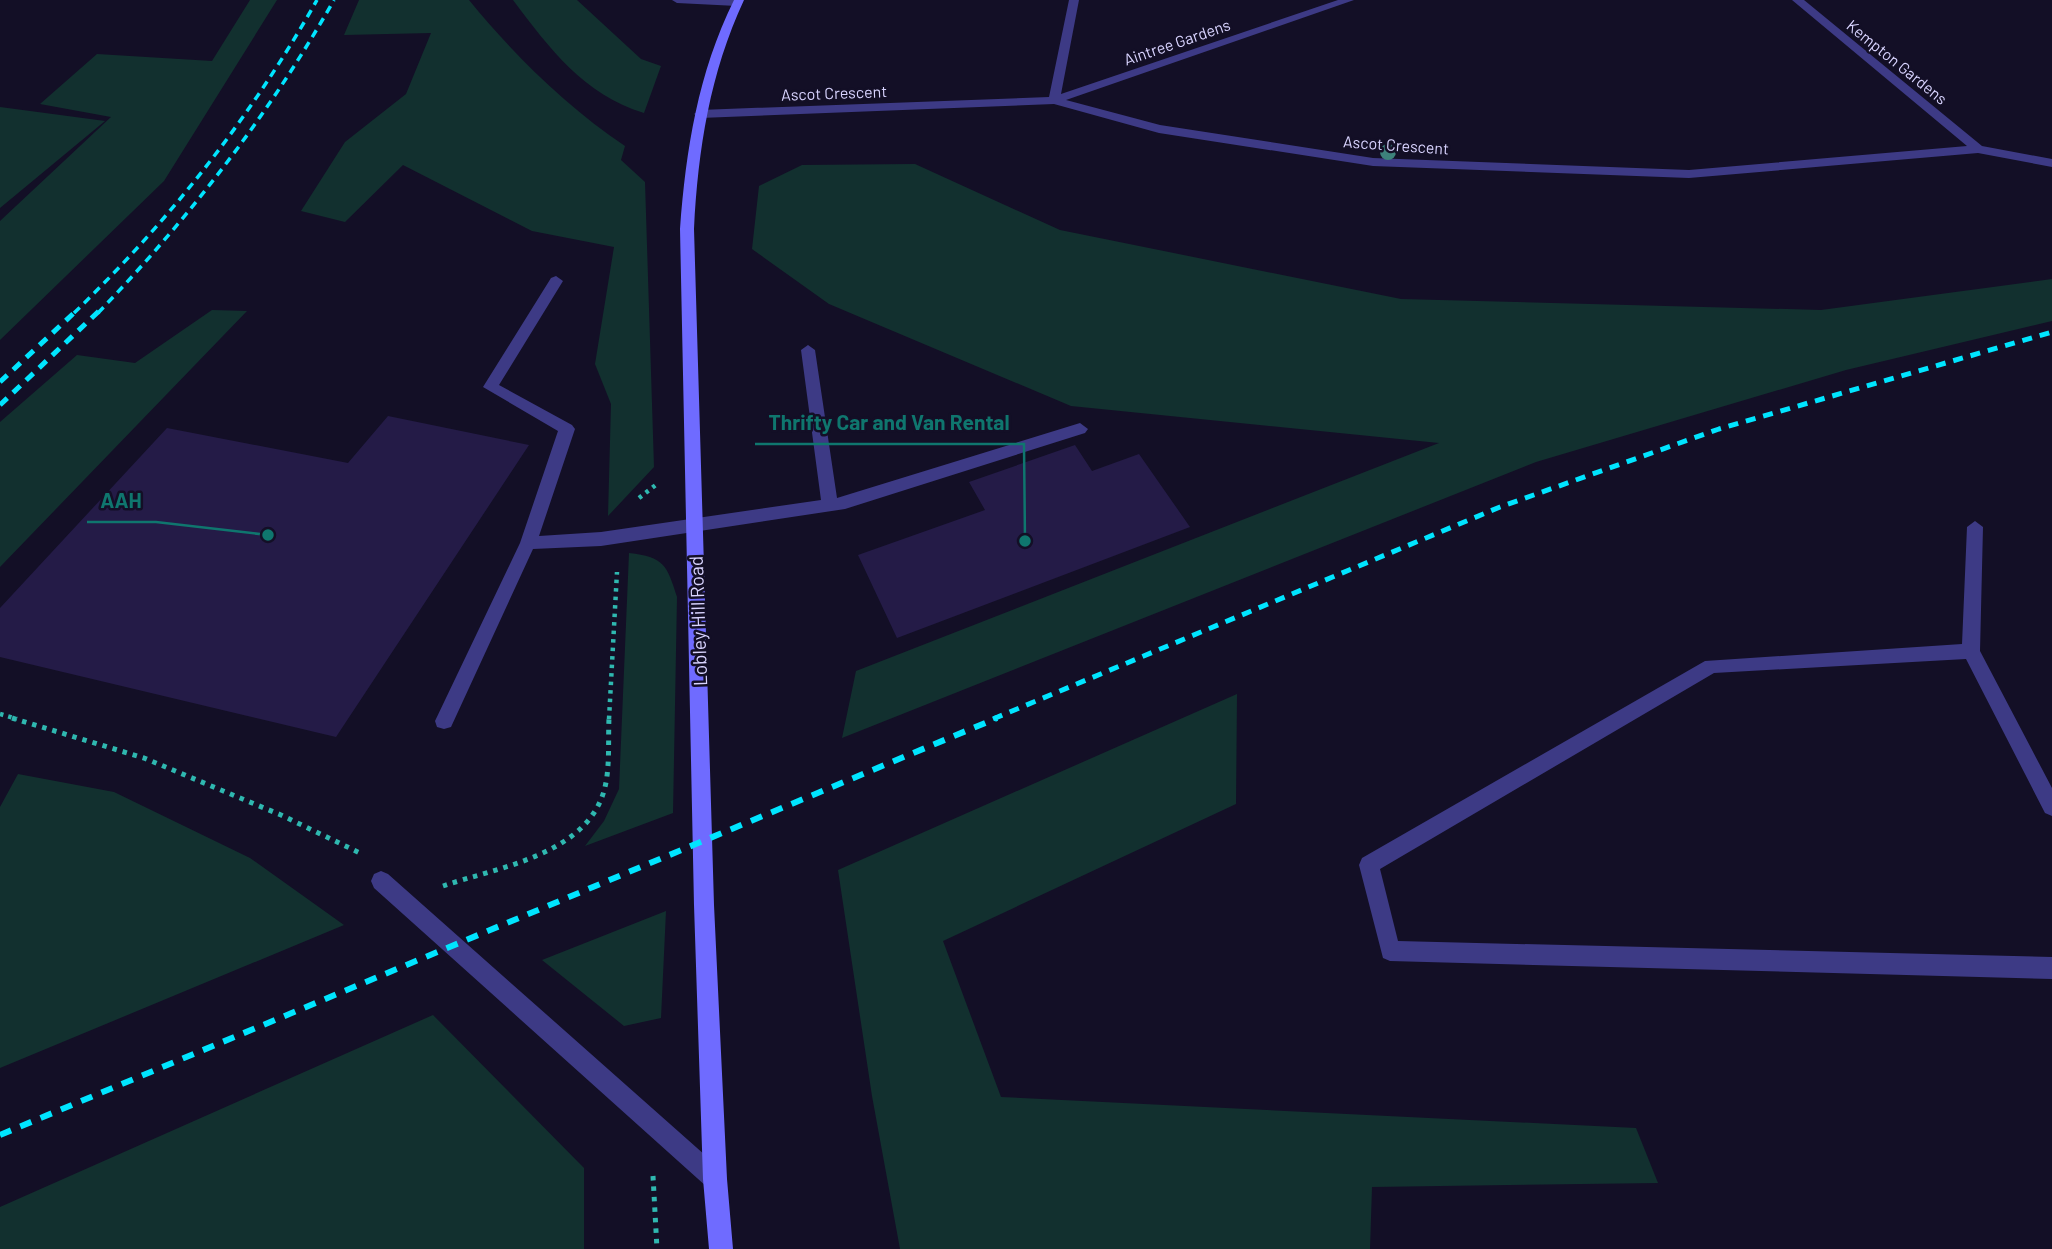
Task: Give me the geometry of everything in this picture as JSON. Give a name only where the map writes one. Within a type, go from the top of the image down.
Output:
[{"type":"main road","name":"Lobley Hill Road","points":[[721,1249],[715,1178],[704,905],[687,229],[694,145],[700,114],[722,33],[738,1]]},
{"type":"street","points":[[677,0],[738,1]]},
{"type":"street","points":[[1054,100],[1074,0]]},
{"type":"street","name":"Aintree Gardens","points":[[1054,100],[1349,0]]},
{"type":"street","name":"Kempton Gardens","points":[[1797,0],[1978,149]]},
{"type":"street","name":"Ascot Crescent","points":[[700,114],[1054,100],[1159,129],[1373,162],[1689,174],[1978,149],[2052,163]]},
{"type":"street","points":[[444,722],[528,543],[567,429],[490,387],[556,281]]},
{"type":"street","points":[[808,350],[830,505]]},
{"type":"street","points":[[528,543],[619,537],[830,505],[1080,429]]},
{"type":"street","points":[[1975,527],[1971,651],[2052,807]]},
{"type":"street","points":[[1971,651],[1710,666],[1369,865],[1390,951],[2052,968]]},
{"type":"street","points":[[381,881],[715,1178]]},
{"type":"path","points":[[441,887],[561,843],[583,828],[596,810],[605,786],[622,512],[693,454]]},
{"type":"path","points":[[0,714],[144,758],[281,815],[362,854]]},
{"type":"green space","points":[[250,0],[277,0],[164,181],[0,340],[0,221],[111,117],[40,104],[97,54],[212,61]]},
{"type":"green space","points":[[359,0],[469,0],[542,79],[582,114],[625,146],[621,160],[645,182],[654,467],[608,516],[611,404],[595,364],[614,247],[532,231],[403,165],[345,222],[301,211],[345,142],[406,94],[431,33],[344,35]]},
{"type":"green space","points":[[513,0],[577,0],[641,59],[661,66],[644,113],[622,105],[586,82],[540,36]]},
{"type":"green space","points":[[0,107],[105,121],[0,208]]},
{"type":"green space","points":[[915,164],[1060,230],[1401,299],[1821,310],[2052,279],[2052,321],[1846,370],[1536,462],[842,738],[856,671],[1439,443],[1071,406],[829,304],[752,249],[759,186],[802,165]]},
{"type":"green space","points":[[212,310],[247,311],[0,567],[0,422],[77,355],[135,363]]},
{"type":"green space","points":[[629,553],[657,560],[667,570],[677,597],[673,813],[585,846],[604,821],[619,789]]},
{"type":"green space","points":[[1237,694],[1236,804],[943,941],[1001,1097],[1636,1128],[1658,1183],[1372,1187],[1370,1249],[900,1249],[872,1096],[838,870]]},
{"type":"green space","points":[[18,774],[114,792],[250,858],[344,925],[0,1068],[0,807]]},
{"type":"green space","points":[[666,911],[661,1018],[624,1026],[542,960]]},
{"type":"green space","points":[[433,1015],[584,1168],[584,1249],[0,1249],[0,1207]]},
{"type":"building","points":[[388,416],[529,445],[336,737],[0,657],[0,608],[167,428],[348,463]]},
{"type":"building","points":[[1075,445],[1092,471],[1139,454],[1190,527],[897,638],[858,555],[985,510],[969,482]]},
{"type":"railway","points":[[76,311],[144,241],[207,165],[265,85],[317,0]]},
{"type":"railway","points":[[98,313],[164,240],[226,164],[255,125],[334,0]]},
{"type":"railway","points":[[0,382],[76,311]]},
{"type":"railway","points":[[0,405],[99,311]]},
{"type":"railway","points":[[993,719],[1500,507],[1719,429],[2052,332]]},
{"type":"railway","points":[[0,1135],[997,718]]},
{"type":"place","name":"AAH","points":[[268,535]]},
{"type":"place","name":"Thrifty Car and Van Rental","points":[[1025,541]]}]
